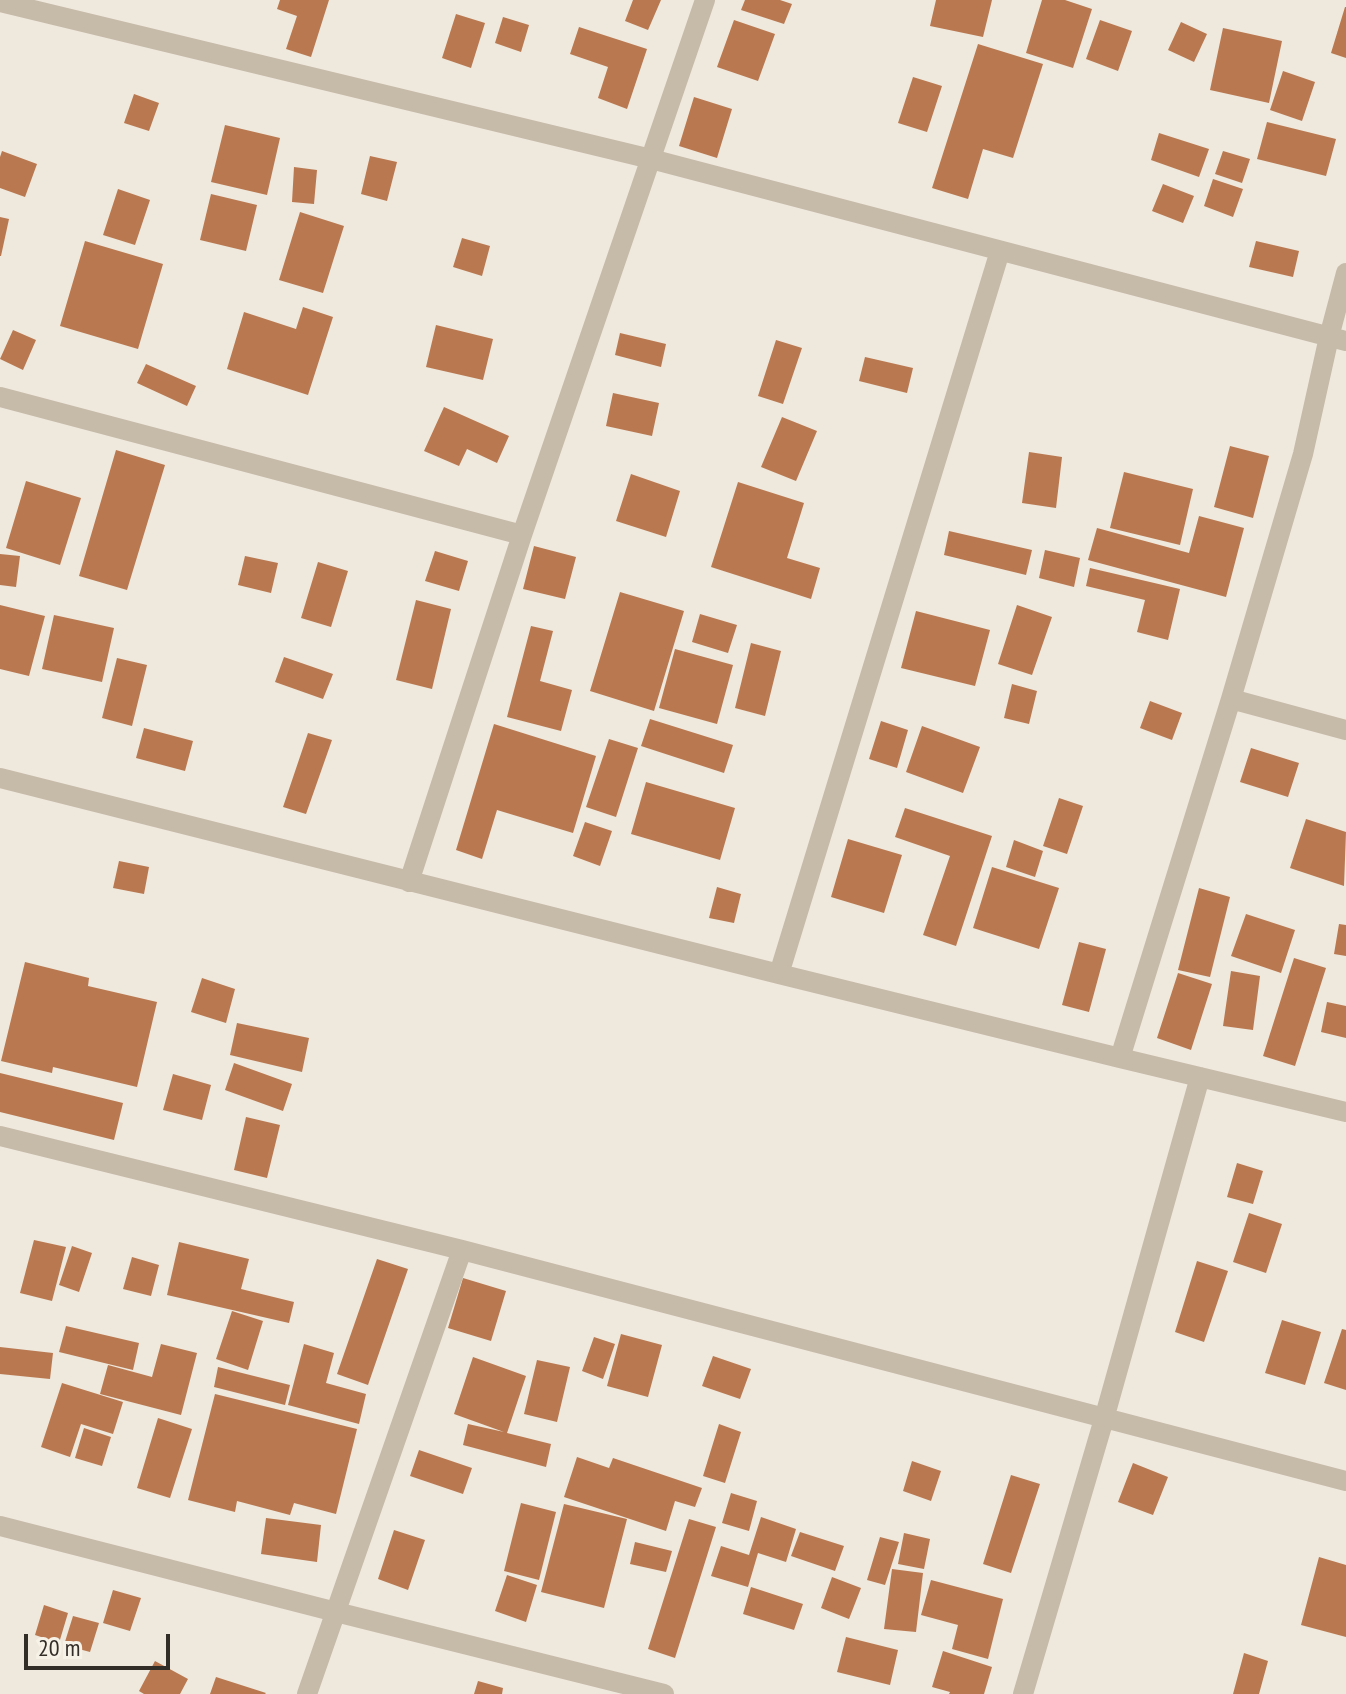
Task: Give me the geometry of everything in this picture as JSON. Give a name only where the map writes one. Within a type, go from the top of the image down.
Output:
[{"type":"street","points":[[409,882],[522,535],[705,0]]},
{"type":"street","points":[[0,2],[651,159],[1338,339]]},
{"type":"street","points":[[779,974],[1000,251]]},
{"type":"street","points":[[1120,1058],[1338,339],[1346,273]]},
{"type":"street","points":[[0,397],[522,535]]},
{"type":"street","points":[[1231,699],[1346,730]]},
{"type":"street","points":[[0,778],[779,974],[1346,1112]]},
{"type":"street","points":[[1023,1694],[1200,1077]]},
{"type":"street","points":[[0,1136],[462,1250],[1346,1481]]},
{"type":"street","points":[[307,1694],[462,1250]]},
{"type":"street","points":[[0,1526],[664,1694]]},
{"type":"building","points":[[280,0],[329,0],[311,57],[286,49],[297,16],[277,9]]},
{"type":"building","points":[[633,0],[661,0],[648,30],[625,21]]},
{"type":"building","points":[[745,0],[780,0],[792,4],[784,24],[741,10]]},
{"type":"building","points":[[936,0],[992,0],[983,37],[930,26]]},
{"type":"building","points":[[1042,0],[1065,0],[1092,9],[1073,68],[1026,53]]},
{"type":"building","points":[[1346,7],[1346,58],[1331,53]]},
{"type":"building","points":[[456,14],[485,23],[471,68],[442,58]]},
{"type":"building","points":[[503,17],[529,25],[521,52],[495,43]]},
{"type":"building","points":[[734,20],[775,34],[758,81],[717,67]]},
{"type":"building","points":[[1100,20],[1132,31],[1118,71],[1086,59]]},
{"type":"building","points":[[1181,22],[1207,34],[1194,62],[1168,50]]},
{"type":"building","points":[[579,27],[647,49],[627,109],[598,98],[608,67],[570,54]]},
{"type":"building","points":[[1223,28],[1282,41],[1269,103],[1210,90]]},
{"type":"building","points":[[978,44],[1043,64],[1013,158],[983,149],[968,199],[932,188]]},
{"type":"building","points":[[1283,71],[1315,82],[1302,121],[1270,110]]},
{"type":"building","points":[[913,77],[942,86],[927,132],[898,123]]},
{"type":"building","points":[[134,94],[159,103],[149,131],[124,123]]},
{"type":"building","points":[[694,97],[732,109],[717,158],[679,146]]},
{"type":"building","points":[[1267,122],[1336,139],[1326,176],[1257,159]]},
{"type":"building","points":[[225,125],[280,138],[267,195],[211,182]]},
{"type":"building","points":[[1159,133],[1209,149],[1199,177],[1151,160]]},
{"type":"building","points":[[2,151],[37,164],[25,197],[0,188]]},
{"type":"building","points":[[1223,151],[1250,159],[1242,183],[1215,174]]},
{"type":"building","points":[[370,156],[397,162],[387,201],[361,194]]},
{"type":"building","points":[[294,167],[317,170],[314,204],[292,202]]},
{"type":"building","points":[[1213,179],[1243,189],[1233,217],[1204,206]]},
{"type":"building","points":[[1163,184],[1194,196],[1183,223],[1152,211]]},
{"type":"building","points":[[118,189],[150,200],[135,245],[103,235]]},
{"type":"building","points":[[211,194],[257,205],[246,251],[200,240]]},
{"type":"building","points":[[300,212],[344,226],[323,293],[279,280]]},
{"type":"building","points":[[0,217],[9,219],[1,256],[0,256]]},
{"type":"building","points":[[462,238],[490,246],[482,276],[453,267]]},
{"type":"building","points":[[85,241],[163,264],[138,349],[60,326]]},
{"type":"building","points":[[1256,241],[1299,251],[1293,277],[1249,267]]},
{"type":"building","points":[[303,307],[333,317],[308,395],[227,369],[244,312],[296,329]]},
{"type":"building","points":[[436,325],[493,339],[483,380],[426,367]]},
{"type":"building","points":[[13,330],[36,340],[23,370],[0,359]]},
{"type":"building","points":[[620,333],[666,344],[661,367],[615,355]]},
{"type":"building","points":[[776,340],[802,348],[783,404],[758,396]]},
{"type":"building","points":[[865,357],[913,368],[907,393],[859,381]]},
{"type":"building","points":[[146,364],[196,386],[187,406],[137,383]]},
{"type":"building","points":[[613,393],[659,403],[652,436],[606,426]]},
{"type":"building","points":[[444,407],[509,436],[497,463],[467,449],[459,466],[424,451]]},
{"type":"building","points":[[782,417],[817,431],[796,481],[761,467]]},
{"type":"building","points":[[1230,446],[1269,456],[1253,518],[1214,507]]},
{"type":"building","points":[[116,450],[165,465],[127,590],[79,576]]},
{"type":"building","points":[[1029,452],[1062,457],[1056,508],[1022,503]]},
{"type":"building","points":[[1124,472],[1193,489],[1180,545],[1110,528]]},
{"type":"building","points":[[631,474],[680,491],[666,537],[616,521]]},
{"type":"building","points":[[26,481],[81,498],[60,565],[6,548]]},
{"type":"building","points":[[738,482],[804,503],[787,558],[820,568],[811,599],[711,567]]},
{"type":"building","points":[[1199,516],[1244,528],[1226,597],[1088,560],[1097,528],[1189,553]]},
{"type":"building","points":[[949,531],[1032,550],[1026,575],[944,555]]},
{"type":"building","points":[[534,546],[576,557],[565,599],[523,589]]},
{"type":"building","points":[[1045,550],[1080,558],[1074,587],[1039,578]]},
{"type":"building","points":[[435,551],[468,561],[459,591],[425,581]]},
{"type":"building","points":[[0,554],[20,556],[16,587],[0,585]]},
{"type":"building","points":[[245,556],[278,563],[271,593],[238,585]]},
{"type":"building","points":[[318,562],[348,571],[331,627],[301,618]]},
{"type":"building","points":[[1090,568],[1180,589],[1168,640],[1137,632],[1145,600],[1086,586]]},
{"type":"building","points":[[620,592],[684,611],[654,711],[590,691]]},
{"type":"building","points":[[416,600],[451,609],[432,689],[396,680]]},
{"type":"building","points":[[0,605],[45,616],[29,676],[0,669]]},
{"type":"building","points":[[1017,605],[1052,617],[1032,675],[998,664]]},
{"type":"building","points":[[916,611],[990,630],[975,686],[901,668]]},
{"type":"building","points":[[700,614],[737,625],[728,653],[692,642]]},
{"type":"building","points":[[54,615],[114,628],[102,682],[42,669]]},
{"type":"building","points":[[531,626],[553,631],[540,681],[572,690],[561,731],[507,717]]},
{"type":"building","points":[[751,643],[781,651],[765,716],[735,708]]},
{"type":"building","points":[[675,649],[733,665],[717,724],[659,708]]},
{"type":"building","points":[[284,657],[333,674],[323,699],[275,682]]},
{"type":"building","points":[[117,658],[147,665],[132,726],[102,718]]},
{"type":"building","points":[[1012,684],[1037,691],[1029,724],[1004,718]]},
{"type":"building","points":[[1150,701],[1182,713],[1172,740],[1140,728]]},
{"type":"building","points":[[650,719],[733,745],[724,773],[641,746]]},
{"type":"building","points":[[881,721],[908,730],[897,768],[869,759]]},
{"type":"building","points":[[494,724],[596,756],[573,833],[497,810],[482,859],[456,850]]},
{"type":"building","points":[[922,726],[980,747],[963,793],[906,772]]},
{"type":"building","points":[[144,728],[193,741],[185,771],[136,758]]},
{"type":"building","points":[[308,733],[332,740],[306,814],[283,807]]},
{"type":"building","points":[[609,739],[638,748],[616,817],[586,807]]},
{"type":"building","points":[[1251,748],[1299,763],[1288,797],[1240,782]]},
{"type":"building","points":[[646,782],[735,808],[720,860],[631,834]]},
{"type":"building","points":[[1059,798],[1083,806],[1067,854],[1043,846]]},
{"type":"building","points":[[905,808],[992,836],[956,946],[923,935],[950,856],[895,837]]},
{"type":"building","points":[[1306,819],[1346,832],[1344,886],[1290,868]]},
{"type":"building","points":[[585,822],[612,831],[600,866],[573,856]]},
{"type":"building","points":[[848,839],[902,855],[884,913],[831,897]]},
{"type":"building","points":[[1014,840],[1043,851],[1035,877],[1006,867]]},
{"type":"building","points":[[119,861],[149,867],[144,894],[113,888]]},
{"type":"building","points":[[992,867],[1059,888],[1039,949],[973,928]]},
{"type":"building","points":[[717,887],[741,894],[734,923],[709,918]]},
{"type":"building","points":[[1199,888],[1230,897],[1210,977],[1178,970]]},
{"type":"building","points":[[1246,914],[1295,930],[1281,973],[1231,956]]},
{"type":"building","points":[[1339,924],[1346,925],[1346,956],[1334,954]]},
{"type":"building","points":[[1079,942],[1106,949],[1089,1012],[1062,1005]]},
{"type":"building","points":[[1294,958],[1326,968],[1295,1066],[1263,1056]]},
{"type":"building","points":[[25,962],[89,978],[88,986],[157,1002],[137,1087],[53,1067],[52,1073],[1,1061]]},
{"type":"building","points":[[1231,971],[1260,976],[1253,1030],[1223,1026]]},
{"type":"building","points":[[1178,973],[1212,984],[1191,1050],[1157,1038]]},
{"type":"building","points":[[202,978],[235,989],[226,1023],[191,1012]]},
{"type":"building","points":[[1327,1002],[1346,1006],[1346,1038],[1321,1032]]},
{"type":"building","points":[[237,1023],[309,1038],[302,1072],[230,1055]]},
{"type":"building","points":[[234,1063],[292,1084],[283,1111],[225,1090]]},
{"type":"building","points":[[0,1073],[123,1103],[114,1140],[0,1112]]},
{"type":"building","points":[[173,1074],[211,1085],[202,1120],[163,1110]]},
{"type":"building","points":[[246,1117],[280,1125],[267,1178],[234,1170]]},
{"type":"building","points":[[1237,1163],[1263,1171],[1253,1204],[1227,1197]]},
{"type":"building","points":[[1249,1213],[1282,1224],[1266,1273],[1233,1262]]},
{"type":"building","points":[[34,1240],[66,1247],[52,1301],[20,1293]]},
{"type":"building","points":[[179,1242],[249,1259],[241,1289],[294,1302],[289,1323],[167,1295]]},
{"type":"building","points":[[72,1246],[92,1253],[79,1292],[59,1285]]},
{"type":"building","points":[[132,1257],[159,1265],[151,1296],[123,1289]]},
{"type":"building","points":[[377,1259],[408,1269],[368,1385],[337,1374]]},
{"type":"building","points":[[1197,1261],[1228,1271],[1204,1342],[1175,1332]]},
{"type":"building","points":[[463,1278],[506,1291],[491,1341],[448,1328]]},
{"type":"building","points":[[232,1311],[263,1321],[248,1370],[216,1359]]},
{"type":"building","points":[[1282,1320],[1321,1332],[1305,1385],[1265,1373]]},
{"type":"building","points":[[66,1326],[139,1343],[133,1370],[59,1352]]},
{"type":"building","points":[[1342,1329],[1346,1330],[1346,1390],[1324,1383]]},
{"type":"building","points":[[621,1334],[662,1345],[648,1397],[607,1386]]},
{"type":"building","points":[[594,1337],[615,1344],[603,1379],[582,1371]]},
{"type":"building","points":[[161,1344],[197,1353],[181,1415],[100,1394],[108,1365],[152,1377]]},
{"type":"building","points":[[304,1344],[334,1353],[326,1383],[366,1394],[359,1424],[288,1405]]},
{"type":"building","points":[[0,1347],[53,1353],[50,1379],[0,1374]]},
{"type":"building","points":[[713,1356],[751,1369],[740,1399],[702,1386]]},
{"type":"building","points":[[473,1357],[526,1376],[507,1433],[551,1444],[546,1467],[463,1445],[468,1424],[504,1432],[454,1414]]},
{"type":"building","points":[[537,1360],[570,1367],[557,1422],[524,1414]]},
{"type":"building","points":[[218,1367],[290,1385],[285,1405],[214,1387]]},
{"type":"building","points":[[62,1383],[123,1402],[113,1434],[81,1424],[70,1457],[41,1447]]},
{"type":"building","points":[[215,1394],[357,1429],[336,1514],[294,1503],[290,1515],[237,1501],[235,1512],[188,1500]]},
{"type":"building","points":[[158,1418],[192,1429],[170,1498],[137,1488]]},
{"type":"building","points":[[719,1424],[741,1432],[725,1483],[703,1476]]},
{"type":"building","points":[[84,1428],[111,1437],[102,1466],[75,1458]]},
{"type":"building","points":[[419,1450],[472,1468],[463,1494],[410,1476]]},
{"type":"building","points":[[577,1457],[609,1468],[613,1458],[702,1488],[695,1507],[675,1501],[666,1531],[564,1497]]},
{"type":"building","points":[[912,1461],[941,1471],[931,1501],[903,1491]]},
{"type":"building","points":[[1133,1463],[1168,1477],[1153,1515],[1118,1502]]},
{"type":"building","points":[[1011,1475],[1040,1484],[1011,1573],[983,1564]]},
{"type":"building","points":[[731,1493],[757,1501],[749,1531],[722,1523]]},
{"type":"building","points":[[521,1503],[556,1512],[539,1580],[504,1571]]},
{"type":"building","points":[[564,1504],[627,1519],[604,1608],[541,1592]]},
{"type":"building","points":[[761,1517],[796,1529],[786,1562],[758,1553],[748,1587],[711,1576],[721,1546],[749,1555]]},
{"type":"building","points":[[266,1518],[321,1525],[317,1562],[261,1554]]},
{"type":"building","points":[[689,1519],[716,1527],[675,1658],[648,1649]]},
{"type":"building","points":[[394,1530],[425,1540],[408,1590],[378,1579]]},
{"type":"building","points":[[800,1532],[844,1546],[835,1571],[791,1556]]},
{"type":"building","points":[[904,1533],[930,1539],[924,1569],[898,1564]]},
{"type":"building","points":[[880,1537],[899,1542],[885,1585],[867,1580]]},
{"type":"building","points":[[635,1542],[672,1551],[666,1572],[630,1564]]},
{"type":"building","points":[[1319,1557],[1346,1565],[1346,1637],[1301,1625]]},
{"type":"building","points":[[892,1569],[923,1573],[916,1632],[884,1629]]},
{"type":"building","points":[[507,1575],[537,1585],[526,1622],[495,1611]]},
{"type":"building","points":[[832,1577],[861,1588],[849,1619],[821,1608]]},
{"type":"building","points":[[931,1580],[1003,1599],[988,1659],[952,1649],[958,1625],[921,1615]]},
{"type":"building","points":[[751,1587],[803,1604],[794,1630],[743,1614]]},
{"type":"building","points":[[113,1590],[141,1598],[130,1631],[103,1623]]},
{"type":"building","points":[[44,1605],[68,1613],[59,1643],[35,1635]]},
{"type":"building","points":[[73,1616],[99,1623],[90,1652],[64,1645]]},
{"type":"building","points":[[846,1637],[898,1650],[890,1685],[837,1672]]},
{"type":"building","points":[[943,1651],[992,1667],[984,1694],[949,1694],[932,1687]]},
{"type":"building","points":[[1244,1653],[1268,1661],[1259,1694],[1233,1694]]},
{"type":"building","points":[[155,1661],[188,1679],[180,1694],[144,1694],[139,1691]]},
{"type":"building","points":[[216,1677],[266,1693],[210,1694]]},
{"type":"building","points":[[478,1681],[503,1688],[502,1694],[474,1694]]}]
